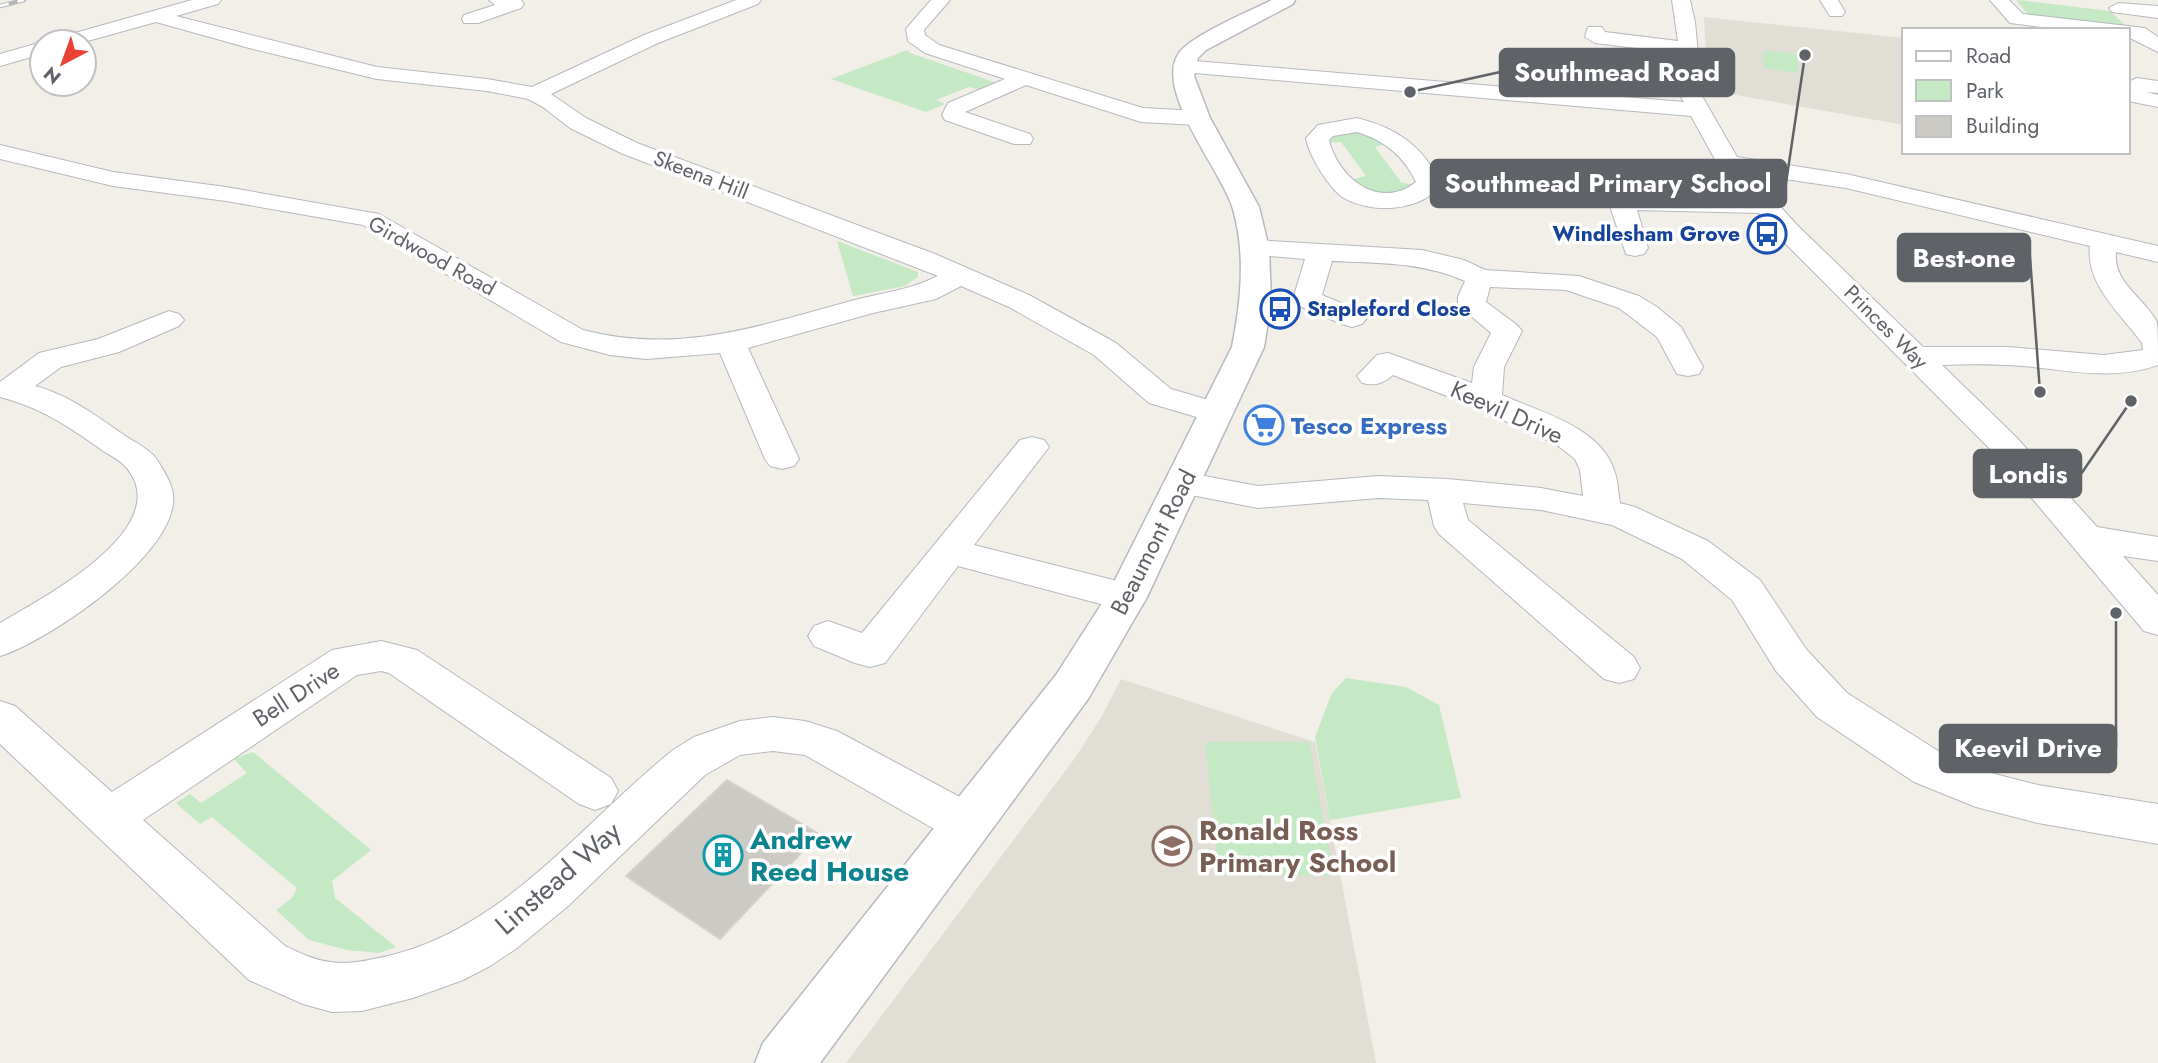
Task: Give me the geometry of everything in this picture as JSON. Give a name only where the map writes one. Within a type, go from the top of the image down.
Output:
[{"type":"street","points":[[98,32],[212,0]]},
{"type":"street","points":[[471,19],[515,4],[498,0]]},
{"type":"street","points":[[534,94],[651,39],[752,0]]},
{"type":"street","points":[[942,0],[920,21],[915,29],[915,37],[945,55],[1141,115],[1198,118]]},
{"type":"street","points":[[1286,0],[1199,46],[1188,56],[1184,66],[1698,110]]},
{"type":"street","name":"Princes Way","points":[[1681,0],[1686,22],[1691,96],[1729,163],[1766,206],[2004,444],[2158,621]]},
{"type":"street","points":[[1999,0],[2017,19],[2101,28]]},
{"type":"street","points":[[2127,28],[2111,7],[2158,12]]},
{"type":"street","name":"Skeena Hill","points":[[156,16],[377,73],[487,85],[534,94],[551,102],[578,123],[629,148],[903,251],[1019,300],[1118,358],[1160,396],[1217,413]]},
{"type":"street","points":[[1595,31],[1595,37],[1686,48]]},
{"type":"street","points":[[2130,32],[2158,46]]},
{"type":"street","points":[[0,60],[28,52]]},
{"type":"street","name":"Beaumont Road","points":[[785,1063],[1072,687],[1127,597],[1248,347],[1256,302],[1255,248],[1246,208],[1198,118],[1182,76],[1184,66]]},
{"type":"street","points":[[1022,139],[953,115],[956,108],[963,104],[1023,79]]},
{"type":"street","points":[[1357,125],[1354,105],[1362,90],[1371,81]]},
{"type":"street","points":[[2158,87],[2137,85],[2134,96],[2158,101]]},
{"type":"street","name":"Girdwood Road","points":[[0,152],[113,180],[226,194],[370,219],[562,331],[597,343],[646,350],[731,343],[868,305],[926,293],[960,276]]},
{"type":"street","points":[[1729,163],[1846,181],[2158,254]]},
{"type":"street","points":[[1593,179],[1594,186],[1622,202],[1766,206]]},
{"type":"street","points":[[1622,202],[1635,248]]},
{"type":"street","points":[[1916,357],[2008,356],[2116,365],[2144,362],[2158,353],[2157,342],[2106,276],[2102,260],[2104,242]]},
{"type":"street","points":[[1255,248],[1422,258],[1454,266],[1480,278],[1569,282],[1629,302],[1647,313],[1670,333],[1688,368]]},
{"type":"street","points":[[1321,250],[1307,299],[1352,318]]},
{"type":"street","points":[[1480,278],[1472,297],[1472,305],[1507,331],[1489,367],[1486,400]]},
{"type":"street","points":[[4,391],[50,360],[108,346],[169,320]]},
{"type":"street","points":[[731,343],[782,459]]},
{"type":"street","name":"Keevil Drive","points":[[1373,376],[1388,362],[1486,400],[1569,438],[1589,454],[1597,470],[1603,509]]},
{"type":"street","points":[[0,641],[54,609],[121,560],[138,543],[153,519],[155,499],[153,482],[142,463],[80,419],[44,398],[30,392],[4,391]]},
{"type":"street","points":[[828,636],[870,652],[1032,447]]},
{"type":"street","points":[[1183,483],[1258,497],[1379,487],[1541,499],[1603,509],[1656,529],[1695,550],[1746,590],[1791,660],[1832,705],[1930,769],[1976,788],[2038,804],[2158,824]]},
{"type":"street","points":[[1447,490],[1446,505],[1451,526],[1619,668]]},
{"type":"street","points":[[2086,538],[2158,550]]},
{"type":"street","points":[[951,552],[1127,597]]},
{"type":"street","name":"Bell Drive","points":[[109,818],[337,667],[347,662],[381,656],[402,662],[595,791]]},
{"type":"street","name":"Linstead Way","points":[[0,718],[267,963],[304,980],[341,988],[378,983],[421,972],[477,945],[512,923],[694,759],[739,738],[799,734],[821,743],[967,824]]},
{"type":"shaded area","points":[[1704,17],[1902,38],[1902,125],[1708,90]]},
{"type":"shaded area","name":"Ronald Ross Primary School","points":[[1121,679],[1315,742],[1376,1063],[846,1063],[1075,758],[1102,716]]},
{"type":"green space","points":[[2016,0],[2110,11],[2127,27],[2030,17]]},
{"type":"green space","points":[[907,50],[997,83],[980,90],[969,87],[936,100],[945,104],[926,112],[831,79]]},
{"type":"green space","points":[[1764,50],[1798,54],[1798,73],[1763,68]]},
{"type":"green space","points":[[1358,130],[1392,142],[1375,147],[1401,182],[1421,187],[1377,196],[1349,180],[1366,176],[1341,142],[1323,143],[1325,135]]},
{"type":"green space","points":[[837,241],[918,272],[918,277],[905,286],[853,296]]},
{"type":"green space","points":[[1346,678],[1406,687],[1439,705],[1461,798],[1330,820],[1315,737],[1332,693]]},
{"type":"green space","points":[[1205,742],[1309,742],[1334,876],[1219,875]]},
{"type":"green space","points":[[253,752],[371,850],[332,881],[335,898],[396,947],[379,953],[347,950],[309,940],[276,910],[292,898],[297,888],[212,817],[200,824],[176,803],[190,794],[201,803],[247,773],[234,759]]},
{"type":"building","name":"Andrew Reed House","points":[[727,780],[819,834],[720,939],[626,876]]},
{"type":"railway","points":[[0,6],[24,0]]},
{"type":"place","name":"Southmead Primary School","points":[[1805,55]]},
{"type":"place","name":"Southmead Road","points":[[1410,92]]},
{"type":"place","name":"Windlesham Grove","points":[[1767,234]]},
{"type":"place","name":"Stapleford Close","points":[[1280,309]]},
{"type":"place","name":"Best-one","points":[[2040,392]]},
{"type":"place","name":"Londis","points":[[2131,401]]},
{"type":"place","name":"Tesco Express","points":[[1264,425]]},
{"type":"place","name":"Keevil Drive","points":[[2116,613]]},
{"type":"place","name":"Ronald Ross Primary School","points":[[1172,846]]},
{"type":"place","name":"Andrew Reed House","points":[[723,855]]}]
